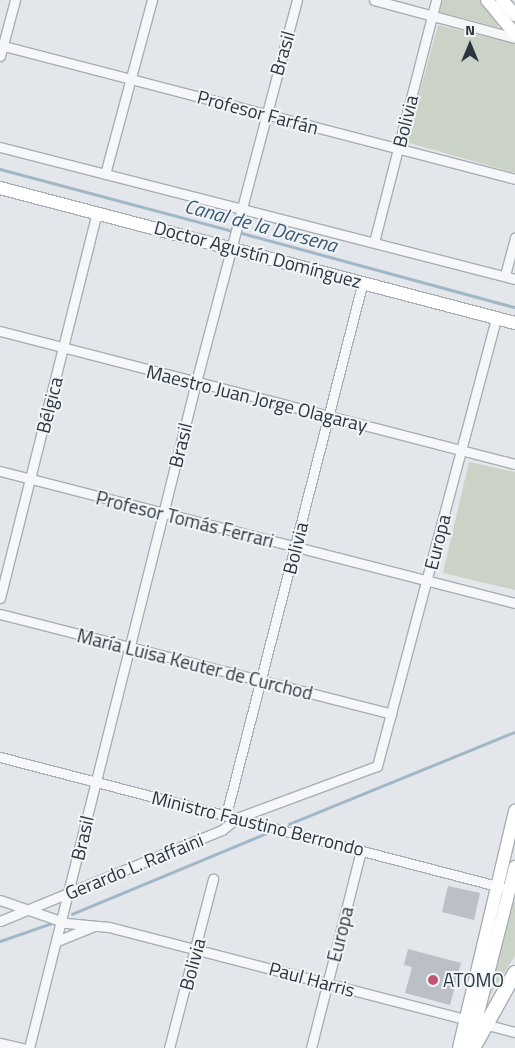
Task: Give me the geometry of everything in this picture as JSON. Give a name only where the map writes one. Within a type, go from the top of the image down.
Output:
[{"type":"main road","points":[[471,1048],[475,1021],[515,973]]},
{"type":"street","points":[[0,56],[1,46],[15,0]]},
{"type":"street","points":[[105,174],[152,0]]},
{"type":"street","name":"Brasil","points":[[55,946],[196,382],[265,114],[297,0]]},
{"type":"street","points":[[374,0],[515,36]]},
{"type":"street","name":"Bolivia","points":[[374,242],[436,0]]},
{"type":"street","points":[[487,0],[515,36]]},
{"type":"street","points":[[502,0],[515,15]]},
{"type":"street","name":"Profesor Farfán","points":[[1,46],[515,179]]},
{"type":"street","name":"Doctor Agustín Domínguez","points":[[0,147],[506,275],[515,279]]},
{"type":"street","name":"Doctor Agustín Domínguez","points":[[0,188],[231,247],[515,323]]},
{"type":"street","name":"Bélgica","points":[[0,598],[97,212]]},
{"type":"street","points":[[506,275],[515,237]]},
{"type":"street","name":"Bolivia","points":[[226,815],[363,282]]},
{"type":"street","name":"Europa","points":[[377,766],[496,318]]},
{"type":"street","name":"Maestro Juan Jorge Olagaray","points":[[0,331],[515,464]]},
{"type":"street","name":"Profesor Tomás Ferrari","points":[[0,471],[515,603]]},
{"type":"street","name":"María Luisa Keuter de Curchod","points":[[0,614],[391,714]]},
{"type":"street","name":"Ministro Faustino Berrondo","points":[[0,757],[495,885],[512,891]]},
{"type":"street","name":"Gerardo L. Raffaini","points":[[0,921],[222,830],[237,818],[377,766]]},
{"type":"street","points":[[475,1021],[495,885],[515,812]]},
{"type":"street","name":"Europa","points":[[311,1048],[361,850]]},
{"type":"street","points":[[459,1048],[475,1021],[512,891],[515,867]]},
{"type":"street","name":"Bolivia","points":[[169,1048],[214,879]]},
{"type":"street","points":[[0,900],[31,908]]},
{"type":"street","name":"Paul Harris","points":[[31,908],[62,920],[109,926],[515,1032]]},
{"type":"street","points":[[30,1048],[55,946],[98,925]]},
{"type":"street","points":[[0,1042],[22,1048]]},
{"type":"green space","points":[[442,0],[481,0],[501,24],[497,27],[440,12]]},
{"type":"green space","points":[[438,25],[515,44],[515,173],[406,142]]},
{"type":"green space","points":[[469,462],[515,472],[515,590],[443,573]]},
{"type":"green space","points":[[515,902],[515,956],[488,998],[510,904]]},
{"type":"building","points":[[448,886],[480,893],[474,920],[442,912]]},
{"type":"building","name":"ATOMO","points":[[408,949],[461,963],[450,1005],[405,993],[412,967],[404,965]]},
{"type":"waterway","name":"Canal de la Darsena","points":[[0,169],[233,231]]},
{"type":"waterway","name":"Canal de la Darsena","points":[[238,232],[515,307]]},
{"type":"waterway","points":[[289,824],[515,732]]},
{"type":"waterway","points":[[72,914],[267,833]]},
{"type":"waterway","points":[[0,941],[52,923]]},
{"type":"place","name":"ATOMO","points":[[433,980]]}]
